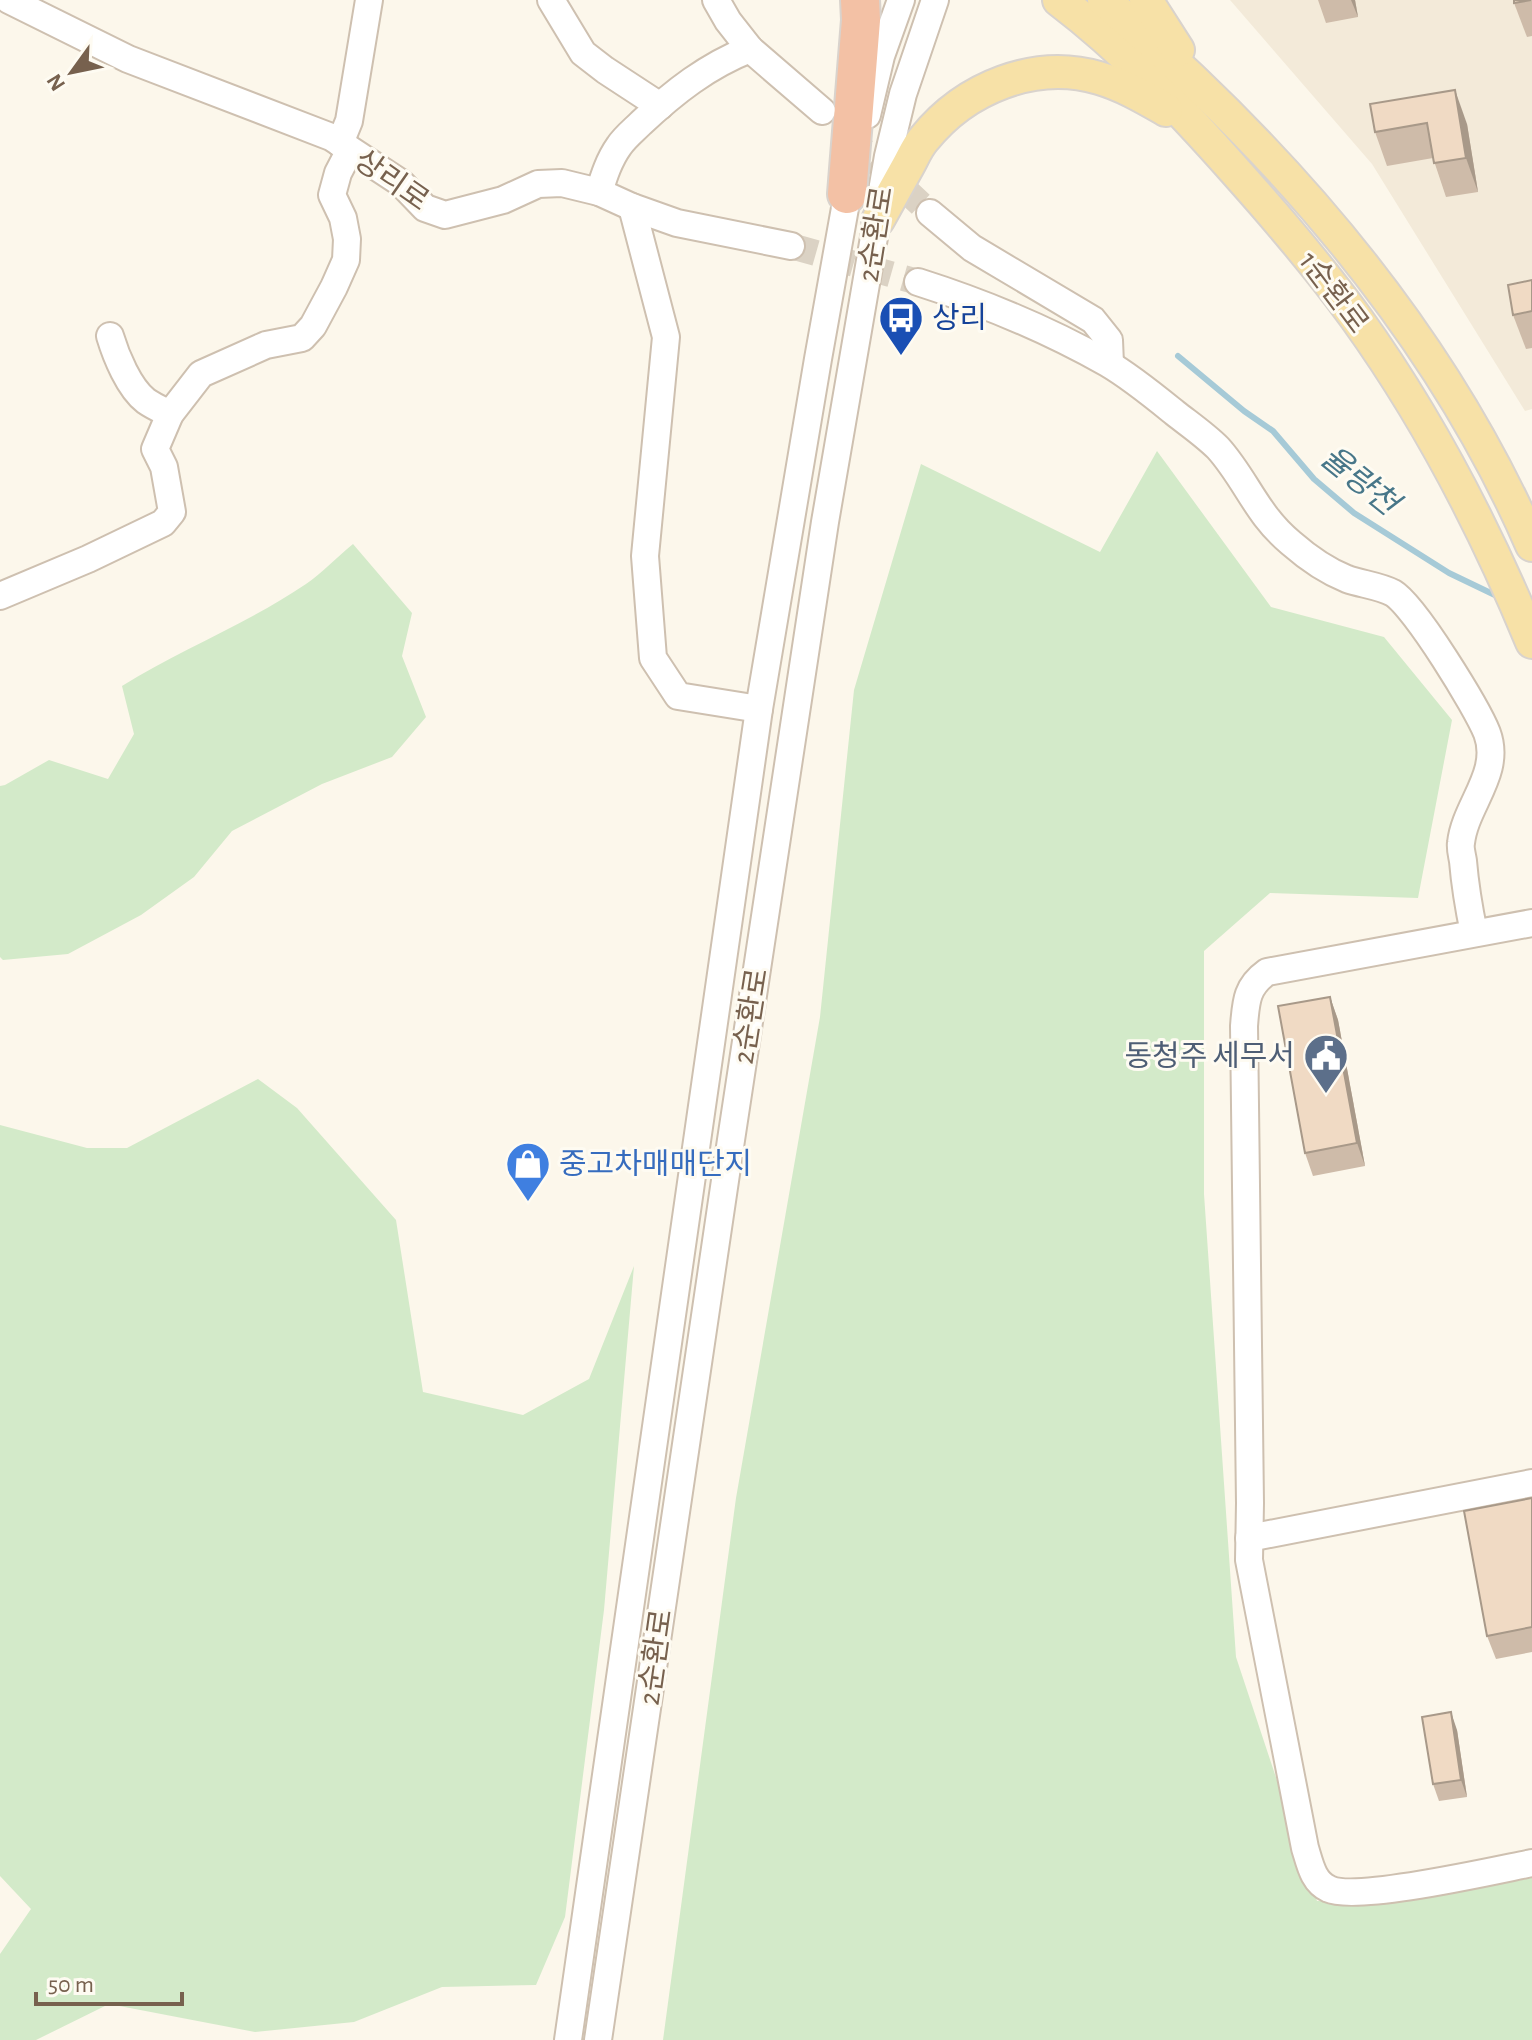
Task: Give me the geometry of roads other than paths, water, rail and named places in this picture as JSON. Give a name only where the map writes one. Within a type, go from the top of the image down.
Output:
[{"type":"highway","points":[[847,194],[860,0]]},
{"type":"main road","name":"1순환로","points":[[1059,0],[1139,68],[1200,130],[1356,318],[1400,383],[1475,514],[1532,642]]},
{"type":"main road","name":"1순환로","points":[[1104,0],[1204,90],[1303,194],[1389,300],[1437,369],[1478,437],[1532,545]]},
{"type":"main road","points":[[1146,0],[1204,90]]},
{"type":"main road","points":[[878,220],[921,142],[944,116],[971,97],[1009,79],[1053,73],[1097,77],[1144,98],[1200,130]]},
{"type":"street","name":"상리로","points":[[9,0],[128,59],[331,137],[401,183],[425,208],[445,215],[503,200],[538,184],[562,183],[599,192],[677,223],[791,246]]},
{"type":"street","points":[[0,596],[163,523],[172,512],[164,467],[155,449],[170,414],[201,374],[266,345],[302,338],[313,326],[346,260],[347,239],[343,218],[332,195],[345,146],[369,0]]},
{"type":"street","points":[[551,0],[583,53],[660,106]]},
{"type":"street","points":[[716,0],[750,49],[822,111]]},
{"type":"street","name":"2순환로","points":[[568,2040],[759,709],[847,194],[881,56],[901,0]]},
{"type":"street","name":"2순환로","points":[[598,2040],[820,553],[888,156],[903,94],[935,0]]},
{"type":"street","points":[[599,192],[620,144],[680,87],[723,59],[750,49]]},
{"type":"street","points":[[632,207],[666,337],[645,556],[653,658],[678,696],[759,709]]},
{"type":"street","points":[[930,213],[972,248],[1093,320],[1109,340],[1110,364]]},
{"type":"street","points":[[918,282],[1036,325],[1110,364],[1217,447],[1275,530],[1304,554],[1343,578],[1394,594],[1416,618],[1468,695],[1488,736],[1490,758],[1484,786],[1469,814],[1461,843],[1464,881],[1474,933]]},
{"type":"street","points":[[110,336],[117,357],[144,400],[170,414]]},
{"type":"street","points":[[1532,923],[1267,972],[1256,979],[1247,997],[1244,1026],[1249,1560],[1305,1848],[1313,1872],[1320,1884],[1332,1891],[1371,1891],[1532,1863]]},
{"type":"street","points":[[1249,1538],[1532,1483]]},
{"type":"waterway","name":"율량천","points":[[1178,356],[1273,431],[1314,479],[1354,513],[1449,573],[1499,597]]},
{"type":"tunnel","points":[[845,133],[930,213]]},
{"type":"tunnel","points":[[791,246],[918,282]]},
{"type":"place","name":"상리","points":[[901,357]]},
{"type":"place","name":"동청주 세무서","points":[[1326,1095]]},
{"type":"place","name":"중고차매매단지","points":[[528,1203]]}]
